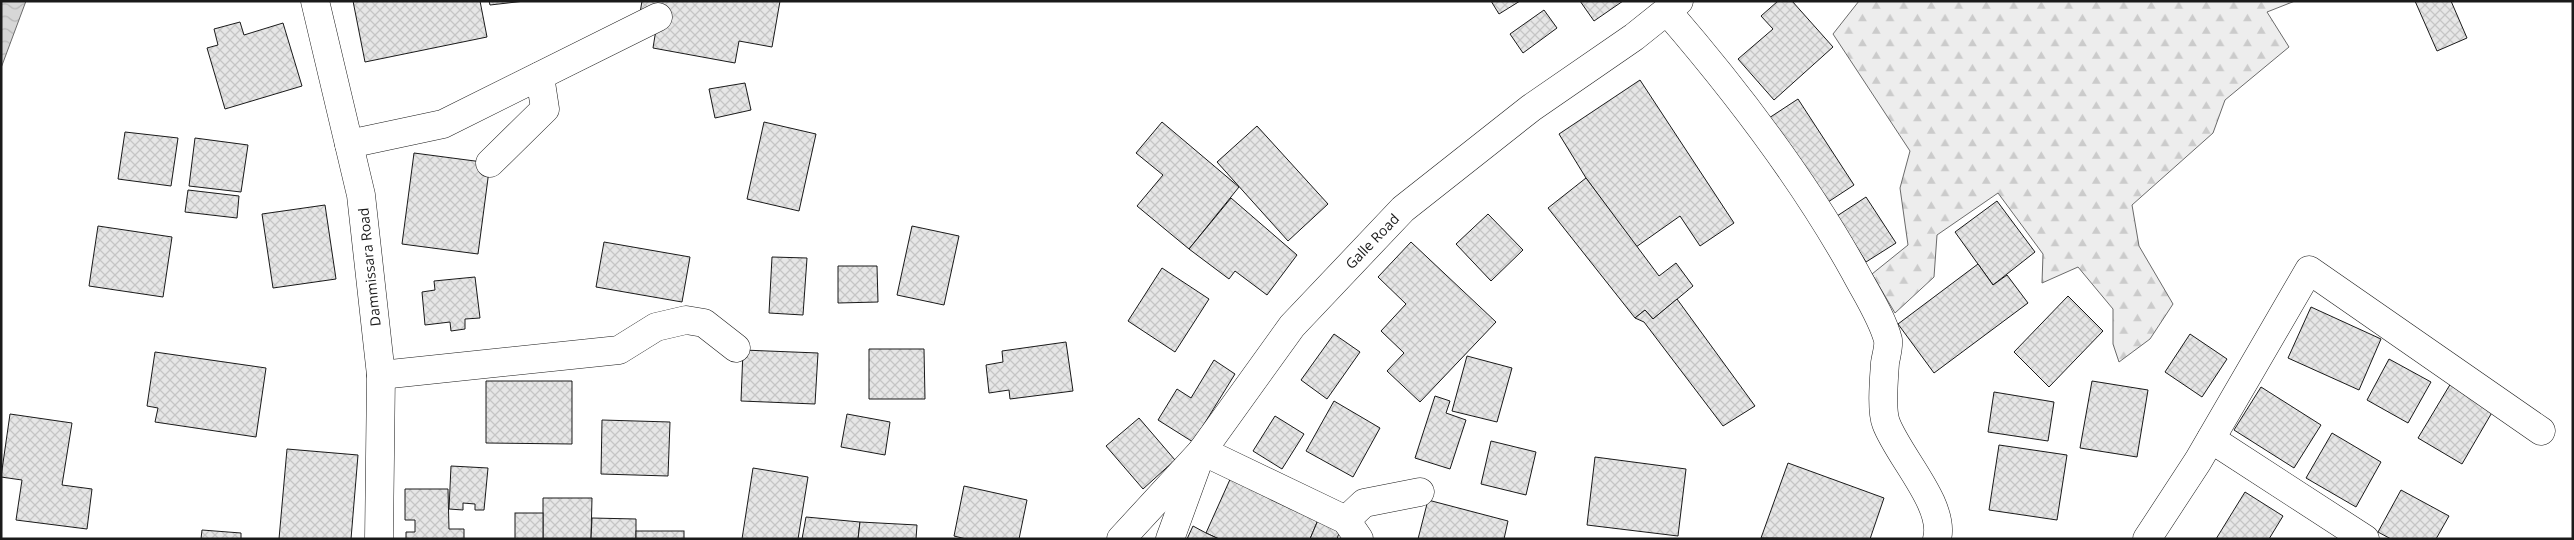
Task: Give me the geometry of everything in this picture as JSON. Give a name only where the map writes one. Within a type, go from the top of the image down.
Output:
[{"type":"main road","name":"Dammissara Road","points":[[315,1],[361,195],[381,375],[378,539]]},
{"type":"main road","points":[[1673,6],[1817,208],[1870,301],[1888,341],[1884,389],[1886,422],[1909,466],[1929,496],[1939,530],[1937,539]]},
{"type":"main road","name":"Galle Road","points":[[1121,539],[1202,451],[1292,326],[1403,209],[1531,108],[1634,37],[1673,6]]},
{"type":"main road","points":[[349,144],[443,124],[658,17]]},
{"type":"main road","points":[[490,163],[544,109],[540,76]]},
{"type":"main road","points":[[2147,539],[2211,439],[2309,270],[2542,431]]},
{"type":"main road","points":[[381,375],[619,350],[656,327],[686,320],[704,323],[736,348]]},
{"type":"main road","points":[[2211,439],[2365,539]]},
{"type":"main road","points":[[1170,539],[1202,451],[1353,529],[1364,503],[1420,492]]},
{"type":"green space","points":[[1859,1],[2295,1],[2267,12],[2289,47],[2225,100],[2213,133],[2132,205],[2139,246],[2173,304],[2150,339],[2119,362],[2113,344],[2113,309],[2078,267],[2042,283],[2043,254],[1998,193],[1937,235],[1934,277],[1895,313],[1872,274],[1908,245],[1900,188],[1910,151],[1833,34]]},
{"type":"water","points":[[1,1],[26,1],[1,68]]},
{"type":"building","points":[[353,1],[480,1],[487,37],[365,62]]},
{"type":"building","points":[[489,1],[525,1],[490,5]]},
{"type":"building","points":[[642,1],[780,1],[772,47],[739,41],[735,63],[653,48],[658,17],[640,13]]},
{"type":"building","points":[[1491,1],[1520,1],[1499,14]]},
{"type":"building","points":[[1580,1],[1623,1],[1594,21]]},
{"type":"building","points":[[1778,1],[1792,1],[1833,47],[1774,100],[1738,59],[1773,29],[1761,16]]},
{"type":"building","points":[[2415,1],[2451,1],[2467,38],[2437,51]]},
{"type":"building","points":[[1544,10],[1557,28],[1523,53],[1510,34]]},
{"type":"building","points":[[240,22],[244,35],[283,23],[302,86],[225,109],[207,48],[218,45],[214,29]]},
{"type":"building","points":[[1640,80],[1734,223],[1700,246],[1680,216],[1636,247],[1586,178],[1559,134]]},
{"type":"building","points":[[745,83],[751,110],[715,118],[709,89]]},
{"type":"building","points":[[1798,99],[1854,185],[1825,204],[1769,118]]},
{"type":"building","points":[[764,122],[816,134],[799,211],[747,199]]},
{"type":"building","points":[[1162,122],[1239,187],[1189,249],[1137,206],[1163,175],[1136,153]]},
{"type":"building","points":[[1257,126],[1328,204],[1288,241],[1217,162]]},
{"type":"building","points":[[125,132],[178,138],[171,186],[118,179]]},
{"type":"building","points":[[195,138],[248,145],[241,192],[189,186]]},
{"type":"building","points":[[414,153],[490,163],[478,254],[402,244]]},
{"type":"building","points":[[1586,178],[1659,276],[1676,263],[1693,286],[1653,319],[1645,310],[1635,318],[1548,208]]},
{"type":"building","points":[[188,190],[239,196],[237,218],[185,212]]},
{"type":"building","points":[[1866,197],[1896,243],[1866,262],[1837,216]]},
{"type":"building","points":[[1231,198],[1297,255],[1267,295],[1235,271],[1229,279],[1189,249]]},
{"type":"building","points":[[1997,201],[2035,252],[1993,285],[1955,232]]},
{"type":"building","points":[[325,205],[336,279],[273,288],[262,214]]},
{"type":"building","points":[[1488,214],[1523,250],[1491,281],[1456,244]]},
{"type":"building","points":[[98,226],[172,237],[163,297],[89,286]]},
{"type":"building","points":[[912,226],[959,236],[944,305],[897,295]]},
{"type":"building","points":[[604,242],[690,257],[682,302],[596,287]]},
{"type":"building","points":[[1411,242],[1496,322],[1420,402],[1387,371],[1404,353],[1381,331],[1406,304],[1378,277]]},
{"type":"building","points":[[772,257],[807,258],[803,315],[769,313]]},
{"type":"building","points":[[1978,264],[1993,285],[2007,275],[2028,303],[1934,373],[1898,324]]},
{"type":"building","points":[[838,266],[877,266],[878,302],[838,303]]},
{"type":"building","points":[[1162,268],[1209,299],[1175,352],[1128,321]]},
{"type":"building","points":[[475,277],[480,318],[465,319],[465,329],[451,331],[450,322],[425,325],[422,292],[435,290],[434,281]]},
{"type":"building","points":[[2068,296],[2103,331],[2049,387],[2014,352]]},
{"type":"building","points":[[1677,299],[1755,406],[1723,426],[1644,322],[1635,318],[1645,310],[1653,319]]},
{"type":"building","points":[[2311,307],[2381,339],[2359,390],[2288,358]]},
{"type":"building","points":[[1334,334],[1360,352],[1327,399],[1301,380]]},
{"type":"building","points":[[2190,334],[2227,359],[2202,397],[2165,372]]},
{"type":"building","points":[[1066,342],[1073,391],[1010,399],[1009,390],[989,393],[986,365],[1003,362],[1002,351]]},
{"type":"building","points":[[869,349],[924,349],[925,399],[869,399]]},
{"type":"building","points":[[743,350],[818,353],[815,404],[741,401]]},
{"type":"building","points":[[155,352],[266,368],[256,437],[155,422],[158,408],[147,406]]},
{"type":"building","points":[[1467,356],[1512,368],[1497,422],[1452,411]]},
{"type":"building","points":[[2389,359],[2431,382],[2408,423],[2367,400]]},
{"type":"building","points":[[1214,360],[1235,374],[1193,442],[1158,420],[1177,389],[1191,398]]},
{"type":"building","points":[[486,381],[572,381],[572,444],[486,443]]},
{"type":"building","points":[[2092,381],[2148,390],[2137,457],[2080,448]]},
{"type":"building","points":[[2451,383],[2494,409],[2462,464],[2418,438]]},
{"type":"building","points":[[2261,387],[2321,425],[2294,468],[2234,430]]},
{"type":"building","points":[[1994,392],[2054,402],[2048,441],[1988,432]]},
{"type":"building","points":[[1435,396],[1450,401],[1446,413],[1466,420],[1450,469],[1415,458]]},
{"type":"building","points":[[1334,401],[1380,428],[1353,477],[1306,451]]},
{"type":"building","points":[[10,414],[72,423],[62,485],[92,489],[87,529],[16,520],[22,480],[1,477]]},
{"type":"building","points":[[847,414],[890,422],[885,455],[841,447]]},
{"type":"building","points":[[1275,416],[1304,434],[1282,469],[1253,451]]},
{"type":"building","points":[[1139,418],[1175,460],[1143,489],[1106,446]]},
{"type":"building","points":[[602,420],[670,422],[668,476],[601,474]]},
{"type":"building","points":[[2332,433],[2381,462],[2356,507],[2306,478]]},
{"type":"building","points":[[1491,441],[1536,452],[1526,495],[1481,484]]},
{"type":"building","points":[[1999,445],[2067,455],[2057,520],[1989,510]]},
{"type":"building","points":[[287,449],[358,455],[351,539],[279,539]]},
{"type":"building","points":[[1595,457],[1686,469],[1678,536],[1587,525]]},
{"type":"building","points":[[1788,463],[1884,498],[1870,539],[1761,538]]},
{"type":"building","points":[[451,466],[488,468],[484,510],[475,510],[475,504],[463,503],[463,510],[449,509]]},
{"type":"building","points":[[753,468],[808,477],[798,539],[742,539]]},
{"type":"building","points":[[1232,475],[1318,520],[1310,539],[1219,539],[1206,533]]},
{"type":"building","points":[[964,486],[1027,500],[1019,539],[966,539],[954,536]]},
{"type":"building","points":[[405,489],[448,489],[449,529],[464,529],[464,539],[406,539],[406,532],[415,532],[415,520],[405,520]]},
{"type":"building","points":[[2401,490],[2449,516],[2436,539],[2391,539],[2378,532]]},
{"type":"building","points":[[2245,492],[2283,516],[2269,539],[2216,539]]},
{"type":"building","points":[[543,498],[592,498],[591,539],[543,539]]},
{"type":"building","points":[[1428,500],[1508,521],[1504,539],[1418,539]]},
{"type":"building","points":[[515,513],[543,513],[543,539],[515,539]]},
{"type":"building","points":[[806,517],[860,522],[858,539],[802,539]]},
{"type":"building","points":[[592,518],[636,519],[636,539],[591,539]]},
{"type":"building","points":[[1318,520],[1340,530],[1337,539],[1310,539]]},
{"type":"building","points":[[860,522],[917,525],[916,539],[858,539]]},
{"type":"building","points":[[1193,526],[1206,533],[1219,539],[1187,539]]},
{"type":"building","points":[[202,530],[241,533],[241,539],[201,539]]},
{"type":"building","points":[[636,531],[684,531],[684,539],[636,539]]}]
